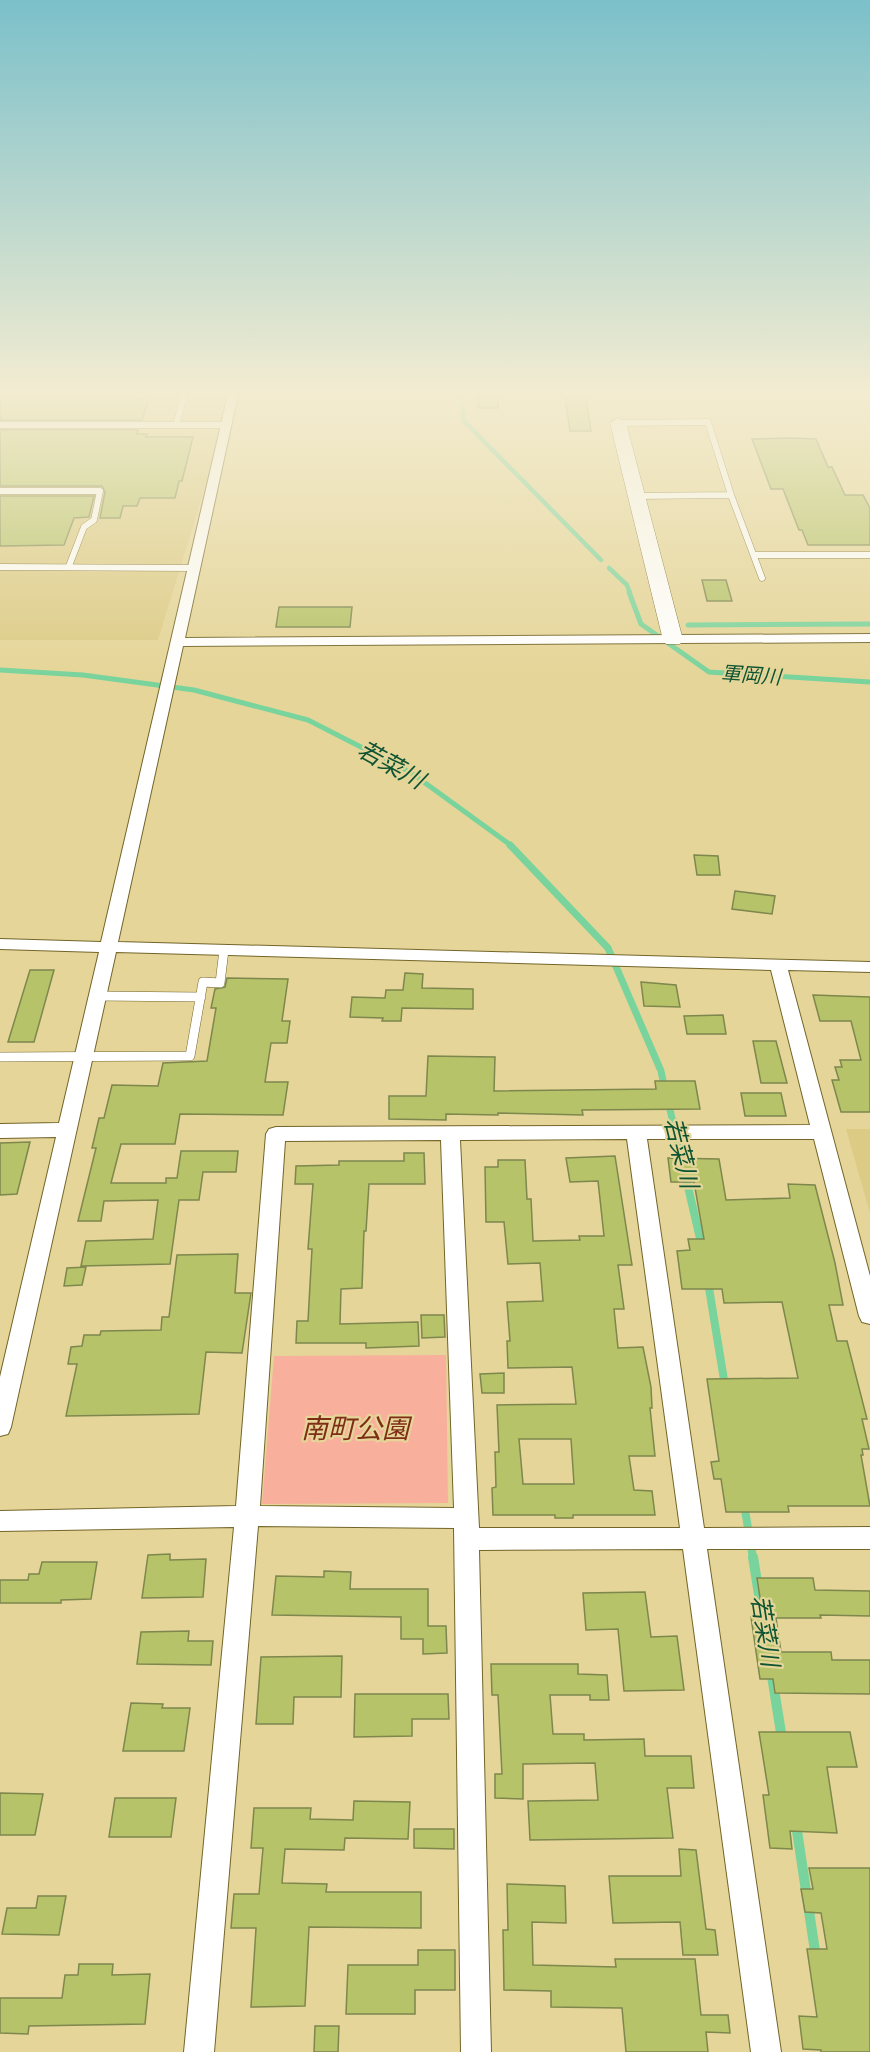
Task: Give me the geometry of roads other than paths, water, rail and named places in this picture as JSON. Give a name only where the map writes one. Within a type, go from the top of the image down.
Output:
[{"type":"street","points":[[0,1427],[212,486]]},
{"type":"street","points":[[634,486],[673,640]]},
{"type":"street","points":[[177,642],[870,638]]},
{"type":"street","points":[[0,944],[870,967]]},
{"type":"street","points":[[778,965],[870,1316]]},
{"type":"street","points":[[0,1131],[68,1130]]},
{"type":"street","points":[[199,2052],[247,1516],[276,1134],[822,1132]]},
{"type":"street","points":[[636,1133],[766,2052]]},
{"type":"street","points":[[450,1134],[466,1529],[476,2052]]},
{"type":"street","points":[[0,1521],[247,1516],[692,1539],[870,1538]]},
{"type":"lane","points":[[728,486],[762,578]]},
{"type":"lane","points":[[0,491],[100,490],[94,520],[84,527],[69,566]]},
{"type":"lane","points":[[637,496],[731,495]]},
{"type":"lane","points":[[754,555],[870,555]]},
{"type":"lane","points":[[0,567],[194,568]]},
{"type":"lane","points":[[0,1057],[190,1056],[203,982],[220,983],[224,950]]},
{"type":"lane","points":[[98,996],[201,997]]},
{"type":"waterway","name":"軍岡川","points":[[528,486],[601,560]]},
{"type":"waterway","name":"軍岡川","points":[[609,568],[627,585],[630,593]]},
{"type":"waterway","name":"軍岡川","points":[[629,592],[641,624],[709,672],[870,682]]},
{"type":"waterway","points":[[688,625],[870,624]]},
{"type":"waterway","name":"若菜川","points":[[0,670],[83,675],[194,690],[308,720],[410,772],[512,846]]},
{"type":"waterway","name":"若菜川","points":[[510,845],[608,948],[661,1071],[665,1090]]},
{"type":"waterway","name":"若菜川","points":[[668,1101],[682,1162]]},
{"type":"waterway","name":"若菜川","points":[[682,1161],[702,1247]]},
{"type":"waterway","name":"若菜川","points":[[708,1282],[725,1386]]},
{"type":"waterway","name":"若菜川","points":[[744,1504],[753,1558]]},
{"type":"waterway","name":"若菜川","points":[[753,1557],[764,1626]]},
{"type":"waterway","name":"若菜川","points":[[771,1670],[782,1739]]},
{"type":"waterway","name":"若菜川","points":[[796,1824],[816,1958]]},
{"type":"park label","name":"南町公園","points":[[355,1429]]}]
